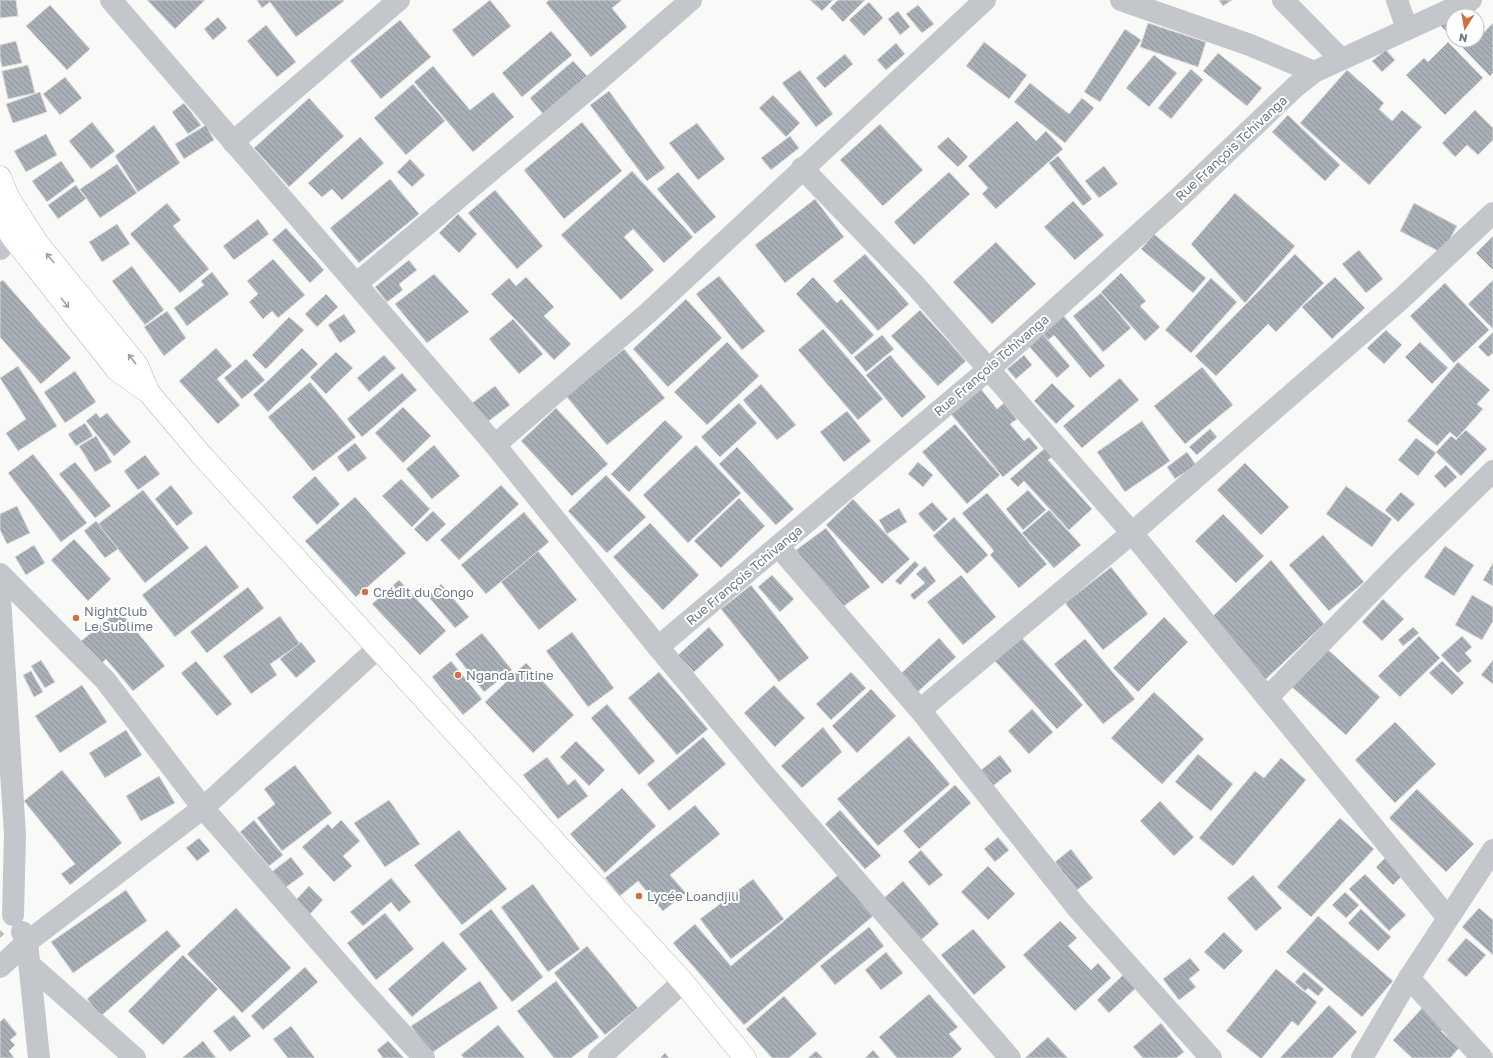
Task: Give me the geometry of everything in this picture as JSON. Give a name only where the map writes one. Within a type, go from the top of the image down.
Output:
[{"type":"highway","points":[[0,177],[8,197],[38,244],[137,365],[149,393]]},
{"type":"highway","points":[[0,216],[6,243],[117,370],[149,393],[204,458],[683,982],[745,1058]]},
{"type":"street","points":[[111,0],[495,445],[658,647],[763,773],[1010,1058]]},
{"type":"street","points":[[233,142],[400,0]]},
{"type":"street","points":[[356,284],[593,85],[691,0]]},
{"type":"street","points":[[495,445],[648,313],[802,168],[985,0]]},
{"type":"street","points":[[1121,0],[1250,45],[1314,72]]},
{"type":"street","points":[[1283,0],[1341,59]]},
{"type":"street","points":[[1397,0],[1407,29]]},
{"type":"street","name":"Rue François Tchivanga","points":[[658,647],[989,369],[1182,195],[1295,87],[1314,72],[1471,0]]},
{"type":"street","points":[[802,168],[915,286],[1132,532],[1448,918]]},
{"type":"street","points":[[920,710],[1132,532],[1400,300],[1493,213]]},
{"type":"street","points":[[1267,698],[1402,560],[1493,470]]},
{"type":"street","points":[[778,546],[920,710],[1078,909],[1211,1058]]},
{"type":"street","points":[[0,574],[105,680],[203,808],[363,991],[424,1058]]},
{"type":"street","points":[[0,597],[15,835],[6,907],[27,942],[39,1058]]},
{"type":"street","points":[[0,967],[27,942],[203,808],[378,648]]},
{"type":"street","points":[[1362,1058],[1409,978],[1493,850]]},
{"type":"street","points":[[30,965],[135,1058]]},
{"type":"street","points":[[1409,978],[1482,1058]]},
{"type":"street","points":[[599,1058],[683,982]]},
{"type":"building","points":[[0,0],[16,0],[18,16],[0,18]]},
{"type":"building","points":[[147,0],[205,0],[175,29]]},
{"type":"building","points":[[257,0],[344,1],[296,37],[270,2],[262,8]]},
{"type":"building","points":[[490,0],[511,26],[473,57],[452,30]]},
{"type":"building","points":[[549,0],[622,0],[612,8],[627,27],[591,57],[546,3]]},
{"type":"building","points":[[810,0],[833,0],[822,11]]},
{"type":"building","points":[[838,0],[865,0],[843,22],[830,8]]},
{"type":"building","points":[[1219,0],[1232,0],[1223,6]]},
{"type":"building","points":[[869,2],[883,18],[864,36],[849,20]]},
{"type":"building","points":[[50,5],[90,49],[67,70],[26,26]]},
{"type":"building","points":[[918,5],[934,24],[922,33],[906,14]]},
{"type":"building","points":[[898,11],[910,27],[900,35],[888,19]]},
{"type":"building","points":[[218,17],[227,28],[213,40],[204,29]]},
{"type":"building","points":[[400,20],[431,57],[381,99],[350,61]]},
{"type":"building","points":[[1445,21],[1445,30],[1438,23]]},
{"type":"building","points":[[1148,23],[1206,42],[1198,67],[1140,47]]},
{"type":"building","points":[[1493,23],[1493,73],[1490,76],[1463,48],[1485,48],[1485,32]]},
{"type":"building","points":[[266,25],[296,62],[277,77],[247,41]]},
{"type":"building","points":[[1125,29],[1141,40],[1100,102],[1084,92]]},
{"type":"building","points":[[551,31],[572,55],[522,97],[502,73]]},
{"type":"building","points":[[16,41],[22,63],[2,67],[0,45]]},
{"type":"building","points":[[984,42],[1027,75],[1009,99],[966,66]]},
{"type":"building","points":[[896,43],[905,54],[886,70],[877,60]]},
{"type":"building","points":[[1445,45],[1445,48],[1454,48],[1483,78],[1445,115],[1406,75],[1424,58],[1428,62]]},
{"type":"building","points":[[1386,50],[1395,60],[1382,72],[1372,61]]},
{"type":"building","points":[[1218,53],[1262,88],[1247,106],[1203,71]]},
{"type":"building","points":[[845,54],[853,64],[825,88],[816,78]]},
{"type":"building","points":[[1154,55],[1177,73],[1149,107],[1126,88]]},
{"type":"building","points":[[573,61],[587,76],[543,114],[530,98]]},
{"type":"building","points":[[28,65],[35,93],[8,99],[2,71]]},
{"type":"building","points":[[433,66],[470,110],[493,92],[514,117],[473,152],[414,82]]},
{"type":"building","points":[[1191,69],[1203,80],[1171,119],[1158,108]]},
{"type":"building","points":[[800,70],[833,114],[816,127],[782,83]]},
{"type":"building","points":[[1347,70],[1384,103],[1379,109],[1392,121],[1402,110],[1422,127],[1369,185],[1300,123]]},
{"type":"building","points":[[65,77],[82,98],[60,115],[43,94]]},
{"type":"building","points":[[1030,83],[1069,114],[1082,98],[1094,108],[1065,143],[1014,102]]},
{"type":"building","points":[[413,84],[445,121],[406,155],[374,118]]},
{"type":"building","points":[[609,91],[665,168],[647,181],[590,105]]},
{"type":"building","points":[[40,92],[47,112],[13,123],[6,104]]},
{"type":"building","points":[[773,95],[800,123],[786,137],[759,108]]},
{"type":"building","points":[[309,98],[344,136],[289,187],[254,148]]},
{"type":"building","points":[[184,103],[201,125],[188,134],[172,112]]},
{"type":"building","points":[[1475,110],[1493,128],[1493,140],[1478,155],[1467,145],[1455,157],[1442,143]]},
{"type":"building","points":[[1288,115],[1340,165],[1325,181],[1272,132]]},
{"type":"building","points":[[1017,121],[1036,141],[1046,131],[1063,149],[996,209],[982,194],[988,188],[968,166]]},
{"type":"building","points":[[92,122],[115,151],[91,169],[69,141]]},
{"type":"building","points":[[582,122],[622,171],[564,219],[524,170]]},
{"type":"building","points":[[697,123],[725,159],[698,180],[669,143]]},
{"type":"building","points":[[880,124],[923,170],[883,206],[840,160]]},
{"type":"building","points":[[154,125],[180,163],[138,192],[115,156]]},
{"type":"building","points":[[206,125],[214,140],[184,159],[175,144]]},
{"type":"building","points":[[46,134],[57,155],[26,172],[14,151]]},
{"type":"building","points":[[790,136],[799,148],[771,170],[761,158]]},
{"type":"building","points":[[360,137],[384,163],[342,200],[332,189],[322,197],[308,183]]},
{"type":"building","points":[[948,137],[968,157],[958,167],[937,147]]},
{"type":"building","points":[[1058,156],[1092,199],[1083,206],[1049,163]]},
{"type":"building","points":[[410,159],[425,175],[412,187],[397,172]]},
{"type":"building","points":[[61,161],[75,181],[47,202],[32,181]]},
{"type":"building","points":[[117,164],[137,193],[100,218],[80,189]]},
{"type":"building","points":[[1104,166],[1118,184],[1099,198],[1085,181]]},
{"type":"building","points":[[632,171],[693,237],[664,263],[633,229],[624,237],[654,270],[621,300],[561,235]]},
{"type":"building","points":[[678,172],[716,217],[695,234],[657,189]]},
{"type":"building","points":[[949,172],[970,194],[914,245],[894,222]]},
{"type":"building","points":[[390,179],[419,214],[359,263],[330,228]]},
{"type":"building","points":[[76,185],[86,199],[58,219],[48,205]]},
{"type":"building","points":[[495,190],[543,246],[517,269],[468,213]]},
{"type":"building","points":[[1235,193],[1295,246],[1245,303],[1191,244]]},
{"type":"building","points":[[815,199],[844,237],[785,283],[755,245]]},
{"type":"building","points":[[1073,201],[1104,235],[1075,260],[1044,227]]},
{"type":"building","points":[[167,203],[181,220],[173,226],[209,269],[180,293],[130,234]]},
{"type":"building","points":[[1414,203],[1457,226],[1442,253],[1400,231]]},
{"type":"building","points":[[458,214],[477,234],[459,253],[439,233]]},
{"type":"building","points":[[258,219],[269,234],[234,260],[223,246]]},
{"type":"building","points":[[117,224],[130,244],[102,262],[89,242]]},
{"type":"building","points":[[286,228],[324,270],[310,283],[272,240]]},
{"type":"building","points":[[1154,234],[1206,278],[1193,293],[1141,249]]},
{"type":"building","points":[[1493,236],[1493,270],[1476,253]]},
{"type":"building","points":[[996,242],[1036,284],[992,324],[953,282]]},
{"type":"building","points":[[1359,250],[1383,279],[1366,293],[1342,264]]},
{"type":"building","points":[[865,254],[909,304],[878,331],[833,281]]},
{"type":"building","points":[[1295,254],[1324,283],[1276,332],[1268,324],[1216,376],[1195,356]]},
{"type":"building","points":[[273,259],[305,295],[278,318],[272,311],[263,319],[249,302],[258,294],[247,281]]},
{"type":"building","points":[[409,260],[417,270],[399,284],[403,290],[387,302],[375,287]]},
{"type":"building","points":[[132,266],[164,310],[145,325],[112,281]]},
{"type":"building","points":[[212,272],[229,294],[187,326],[174,308],[204,285],[201,281]]},
{"type":"building","points":[[1121,273],[1146,301],[1140,306],[1160,327],[1145,341],[1101,292]]},
{"type":"building","points":[[434,274],[469,312],[427,343],[395,304]]},
{"type":"building","points":[[719,276],[765,331],[742,350],[696,294]]},
{"type":"building","points":[[526,277],[554,307],[544,316],[571,344],[554,360],[491,294],[509,278],[516,286]]},
{"type":"building","points":[[813,277],[837,303],[841,299],[874,335],[852,355],[796,294]]},
{"type":"building","points":[[1335,277],[1365,308],[1332,339],[1302,307]]},
{"type":"building","points":[[1211,278],[1237,302],[1191,353],[1165,330]]},
{"type":"building","points":[[3,280],[71,358],[41,384],[0,337],[0,282]]},
{"type":"building","points":[[1493,280],[1493,329],[1468,304]]},
{"type":"building","points":[[1445,283],[1489,330],[1454,363],[1410,316]]},
{"type":"building","points":[[1101,293],[1131,328],[1103,352],[1073,316]]},
{"type":"building","points":[[326,294],[338,307],[317,327],[305,314]]},
{"type":"building","points":[[686,299],[722,338],[668,387],[633,349]]},
{"type":"building","points":[[920,310],[966,361],[938,386],[891,336]]},
{"type":"building","points":[[167,311],[186,338],[164,356],[144,327]]},
{"type":"building","points":[[344,314],[356,332],[340,343],[328,325]]},
{"type":"building","points":[[1063,315],[1105,366],[1090,378],[1054,335],[1048,340],[1042,332]]},
{"type":"building","points":[[289,317],[304,330],[266,369],[252,355]]},
{"type":"building","points":[[513,319],[543,354],[519,374],[489,339]]},
{"type":"building","points":[[823,329],[883,399],[858,420],[798,350]]},
{"type":"building","points":[[1386,330],[1402,345],[1384,364],[1367,348]]},
{"type":"building","points":[[1493,332],[1493,353],[1488,357],[1478,347]]},
{"type":"building","points":[[1042,333],[1070,366],[1057,378],[1028,345]]},
{"type":"building","points":[[882,335],[894,349],[866,372],[854,357]]},
{"type":"building","points":[[727,342],[759,376],[707,425],[674,392]]},
{"type":"building","points":[[1420,342],[1448,368],[1432,384],[1405,357]]},
{"type":"building","points":[[216,348],[232,366],[217,379],[240,405],[218,424],[179,381]]},
{"type":"building","points":[[302,348],[318,364],[268,412],[253,395]]},
{"type":"building","points":[[624,349],[665,398],[607,445],[566,396]]},
{"type":"building","points":[[336,352],[353,368],[326,394],[310,377]]},
{"type":"building","points":[[384,355],[396,368],[369,392],[357,378]]},
{"type":"building","points":[[890,355],[926,397],[902,418],[866,375]]},
{"type":"building","points":[[1024,355],[1032,365],[1016,379],[1007,369]]},
{"type":"building","points":[[246,359],[265,380],[242,399],[224,378]]},
{"type":"building","points":[[1458,362],[1490,390],[1477,404],[1483,409],[1457,438],[1450,432],[1437,446],[1407,421]]},
{"type":"building","points":[[18,366],[57,426],[18,451],[6,433],[26,419],[0,378]]},
{"type":"building","points":[[1202,367],[1233,405],[1185,444],[1154,406]]},
{"type":"building","points":[[75,371],[96,402],[65,423],[44,392]]},
{"type":"building","points":[[402,373],[417,390],[362,437],[347,419]]},
{"type":"building","points":[[1120,378],[1139,400],[1082,448],[1063,426]]},
{"type":"building","points":[[310,382],[356,437],[313,471],[268,417]]},
{"type":"building","points":[[1052,383],[1075,406],[1056,424],[1034,401]]},
{"type":"building","points":[[761,384],[796,425],[777,440],[743,400]]},
{"type":"building","points":[[495,386],[510,405],[486,423],[471,404]]},
{"type":"building","points":[[981,389],[997,409],[1004,403],[1017,419],[1010,424],[1024,441],[1029,437],[1038,448],[1003,477],[951,414]]},
{"type":"building","points":[[739,403],[757,423],[720,457],[701,437]]},
{"type":"building","points":[[403,407],[431,436],[403,463],[375,433]]},
{"type":"building","points":[[556,408],[608,464],[572,496],[521,441]]},
{"type":"building","points":[[847,411],[871,441],[844,462],[820,432]]},
{"type":"building","points":[[96,413],[100,418],[107,413],[131,442],[114,456],[86,421]]},
{"type":"building","points":[[665,420],[683,437],[629,492],[611,474]]},
{"type":"building","points":[[1142,421],[1170,461],[1125,492],[1097,452]]},
{"type":"building","points":[[85,423],[93,436],[76,446],[68,434]]},
{"type":"building","points":[[955,424],[1000,475],[967,504],[922,452]]},
{"type":"building","points":[[1210,429],[1217,437],[1197,455],[1189,447]]},
{"type":"building","points":[[1466,430],[1487,449],[1461,476],[1436,452],[1451,436],[1456,440]]},
{"type":"building","points":[[96,436],[112,462],[95,472],[79,446]]},
{"type":"building","points":[[1416,438],[1436,453],[1418,476],[1398,460]]},
{"type":"building","points":[[355,443],[367,458],[348,472],[337,457]]},
{"type":"building","points":[[434,445],[460,476],[432,499],[406,469]]},
{"type":"building","points":[[696,445],[741,493],[688,543],[643,495]]},
{"type":"building","points":[[737,447],[794,509],[776,525],[719,464]]},
{"type":"building","points":[[1045,448],[1053,456],[1048,460],[1092,509],[1069,530],[1024,481],[1018,487],[1010,479]]},
{"type":"building","points":[[1187,452],[1196,465],[1175,479],[1167,467]]},
{"type":"building","points":[[33,454],[87,523],[61,542],[8,473]]},
{"type":"building","points":[[145,455],[160,474],[138,490],[124,471]]},
{"type":"building","points":[[75,462],[111,506],[95,518],[59,474]]},
{"type":"building","points":[[918,462],[933,475],[923,487],[908,474]]},
{"type":"building","points":[[1245,463],[1289,507],[1261,535],[1217,490]]},
{"type":"building","points":[[1446,465],[1457,477],[1445,488],[1434,476]]},
{"type":"building","points":[[606,475],[646,517],[607,553],[568,511]]},
{"type":"building","points":[[315,476],[340,504],[317,525],[292,497]]},
{"type":"building","points":[[401,479],[430,509],[412,527],[382,496]]},
{"type":"building","points":[[171,485],[193,513],[177,526],[155,499]]},
{"type":"building","points":[[501,485],[519,504],[459,560],[440,540]]},
{"type":"building","points":[[1346,486],[1392,519],[1372,547],[1326,514]]},
{"type":"building","points":[[143,490],[189,548],[145,583],[98,524]]},
{"type":"building","points":[[1028,490],[1046,510],[1023,530],[1006,509]]},
{"type":"building","points":[[1401,492],[1415,504],[1398,522],[1385,510]]},
{"type":"building","points":[[987,493],[1047,564],[1019,588],[990,555],[994,551],[962,513]]},
{"type":"building","points":[[355,497],[406,553],[356,597],[305,541]]},
{"type":"building","points":[[739,498],[765,526],[721,568],[694,541]]},
{"type":"building","points":[[853,499],[910,559],[882,584],[826,525]]},
{"type":"building","points":[[932,502],[948,519],[934,532],[918,514]]},
{"type":"building","points":[[17,506],[30,533],[7,544],[0,530],[0,514]]},
{"type":"building","points":[[899,508],[907,522],[887,534],[879,520]]},
{"type":"building","points":[[1049,510],[1081,545],[1054,568],[1022,533]]},
{"type":"building","points":[[433,511],[446,524],[427,542],[414,529]]},
{"type":"building","points":[[524,512],[549,542],[486,594],[461,565]]},
{"type":"building","points":[[1223,514],[1264,556],[1236,583],[1195,541]]},
{"type":"building","points":[[954,517],[988,555],[967,574],[933,536]]},
{"type":"building","points":[[96,521],[118,549],[105,558],[84,531]]},
{"type":"building","points":[[650,523],[699,575],[663,610],[613,557]]},
{"type":"building","points":[[826,528],[870,587],[840,609],[796,550]]},
{"type":"building","points":[[1323,535],[1364,582],[1329,611],[1289,565]]},
{"type":"building","points":[[74,539],[111,579],[88,601],[51,560]]},
{"type":"building","points":[[34,545],[45,563],[26,575],[15,557]]},
{"type":"building","points":[[206,545],[239,587],[175,637],[142,595]]},
{"type":"building","points":[[1445,546],[1474,565],[1454,596],[1424,577]]},
{"type":"building","points":[[538,551],[577,600],[539,630],[501,582]]},
{"type":"building","points":[[1271,560],[1324,624],[1265,680],[1210,619]]},
{"type":"building","points":[[915,561],[919,565],[900,585],[895,581]]},
{"type":"building","points":[[1493,563],[1493,586],[1483,580]]},
{"type":"building","points":[[925,566],[936,581],[914,600],[910,595],[925,583],[916,574]]},
{"type":"building","points":[[1111,567],[1148,614],[1103,650],[1065,603]]},
{"type":"building","points":[[772,575],[794,599],[780,612],[758,587]]},
{"type":"building","points":[[961,575],[996,617],[963,645],[927,602]]},
{"type":"building","points":[[399,580],[446,631],[420,655],[372,604]]},
{"type":"building","points":[[441,584],[469,617],[455,628],[428,596]]},
{"type":"building","points":[[751,585],[809,658],[779,682],[721,609]]},
{"type":"building","points":[[248,587],[264,608],[207,653],[190,632]]},
{"type":"building","points":[[1472,595],[1493,607],[1493,621],[1482,640],[1455,625]]},
{"type":"building","points":[[1383,599],[1404,619],[1382,641],[1362,622]]},
{"type":"building","points":[[119,610],[165,666],[133,691],[106,659],[100,665],[80,642]]},
{"type":"building","points":[[280,616],[300,644],[270,664],[277,675],[251,694],[223,656]]},
{"type":"building","points":[[1164,617],[1188,642],[1138,692],[1113,668]]},
{"type":"building","points":[[709,627],[724,645],[694,672],[678,655]]},
{"type":"building","points":[[1413,627],[1419,633],[1403,646],[1398,640]]},
{"type":"building","points":[[572,632],[614,688],[588,707],[546,651]]},
{"type":"building","points":[[482,633],[512,670],[484,692],[455,654]]},
{"type":"building","points":[[1419,636],[1440,658],[1400,697],[1378,676]]},
{"type":"building","points":[[1462,636],[1472,647],[1465,653],[1472,661],[1458,673],[1441,655]]},
{"type":"building","points":[[1021,637],[1083,705],[1057,729],[995,661]]},
{"type":"building","points":[[939,638],[956,657],[912,697],[895,679]]},
{"type":"building","points":[[1085,639],[1135,699],[1103,724],[1054,664]]},
{"type":"building","points":[[301,642],[316,661],[296,678],[280,659]]},
{"type":"building","points":[[1326,648],[1380,697],[1346,735],[1292,687]]},
{"type":"building","points":[[41,660],[55,682],[45,688],[31,666]]},
{"type":"building","points":[[1493,660],[1493,684],[1481,675]]},
{"type":"building","points":[[196,661],[232,704],[217,716],[181,673]]},
{"type":"building","points":[[451,661],[482,699],[463,715],[432,677]]},
{"type":"building","points":[[1442,661],[1464,683],[1452,695],[1429,673]]},
{"type":"building","points":[[526,663],[574,715],[533,753],[485,702]]},
{"type":"building","points":[[31,671],[43,692],[34,697],[23,675]]},
{"type":"building","points":[[659,672],[708,729],[677,755],[628,698]]},
{"type":"building","points":[[851,672],[866,688],[831,720],[816,704]]},
{"type":"building","points":[[82,685],[107,722],[60,753],[35,716]]},
{"type":"building","points":[[774,685],[805,718],[775,747],[744,713]]},
{"type":"building","points":[[871,689],[896,716],[857,753],[832,726]]},
{"type":"building","points":[[1154,692],[1204,739],[1162,784],[1111,738]]},
{"type":"building","points":[[607,704],[655,761],[639,775],[591,718]]},
{"type":"building","points":[[1032,709],[1053,732],[1029,754],[1008,731]]},
{"type":"building","points":[[1395,722],[1436,764],[1395,803],[1355,760]]},
{"type":"building","points":[[823,727],[842,752],[802,788],[781,766]]},
{"type":"building","points":[[126,730],[142,755],[105,778],[89,753]]},
{"type":"building","points":[[909,736],[950,784],[878,846],[837,799]]},
{"type":"building","points":[[703,737],[726,764],[669,811],[647,784]]},
{"type":"building","points":[[576,741],[605,770],[589,786],[560,757]]},
{"type":"building","points":[[1198,754],[1233,784],[1211,811],[1175,782]]},
{"type":"building","points":[[1000,755],[1012,771],[989,789],[976,774]]},
{"type":"building","points":[[547,757],[568,785],[575,779],[588,796],[558,819],[523,775]]},
{"type":"building","points":[[1281,758],[1306,780],[1233,866],[1199,838],[1255,771],[1264,778]]},
{"type":"building","points":[[295,765],[332,813],[282,851],[257,818],[275,804],[264,789]]},
{"type":"building","points":[[62,770],[122,843],[70,885],[61,874],[75,864],[24,801]]},
{"type":"building","points":[[159,776],[175,803],[141,821],[126,796]]},
{"type":"building","points":[[955,785],[971,803],[919,849],[903,831]]},
{"type":"building","points":[[622,788],[656,826],[605,873],[570,834]]},
{"type":"building","points":[[1417,789],[1474,844],[1446,872],[1389,818]]},
{"type":"building","points":[[389,800],[420,844],[385,867],[354,823]]},
{"type":"building","points":[[1160,801],[1194,837],[1174,856],[1140,821]]},
{"type":"building","points":[[695,805],[720,834],[670,875],[686,893],[663,911],[638,881],[620,896],[605,878]]},
{"type":"building","points":[[840,810],[881,856],[865,869],[825,824]]},
{"type":"building","points":[[1340,818],[1374,849],[1311,917],[1277,887]]},
{"type":"building","points":[[254,820],[283,855],[269,866],[240,832]]},
{"type":"building","points":[[341,820],[360,841],[343,856],[352,866],[334,882],[302,847],[328,824],[332,829]]},
{"type":"building","points":[[459,830],[507,889],[462,925],[414,865]]},
{"type":"building","points":[[998,837],[1009,850],[995,862],[984,849]]},
{"type":"building","points":[[199,838],[210,851],[197,861],[186,848]]},
{"type":"building","points":[[1071,849],[1093,878],[1077,890],[1055,862]]},
{"type":"building","points":[[921,850],[943,875],[929,886],[908,862]]},
{"type":"building","points":[[1387,856],[1404,874],[1393,885],[1376,867]]},
{"type":"building","points":[[291,857],[304,874],[282,890],[269,874]]},
{"type":"building","points":[[988,866],[1015,894],[988,920],[961,892]]},
{"type":"building","points":[[1365,874],[1406,915],[1389,931],[1349,889]]},
{"type":"building","points":[[838,875],[873,916],[744,1025],[673,943],[695,924],[731,966]]},
{"type":"building","points":[[1253,875],[1282,908],[1256,931],[1227,898]]},
{"type":"building","points":[[391,878],[411,902],[399,912],[391,902],[363,926],[350,912]]},
{"type":"building","points":[[753,879],[784,919],[731,959],[700,919]]},
{"type":"building","points":[[903,881],[939,924],[920,941],[884,898]]},
{"type":"building","points":[[533,884],[580,949],[548,972],[501,907]]},
{"type":"building","points":[[309,886],[323,900],[309,915],[295,901]]},
{"type":"building","points":[[126,890],[147,921],[73,973],[51,942]]},
{"type":"building","points":[[1345,892],[1359,905],[1346,918],[1332,905]]},
{"type":"building","points":[[236,908],[291,968],[242,1013],[187,954]]},
{"type":"building","points":[[1479,908],[1493,920],[1493,955],[1462,927]]},
{"type":"building","points":[[491,909],[543,977],[512,1002],[459,934]]},
{"type":"building","points":[[1361,909],[1391,937],[1378,951],[1348,923]]},
{"type":"building","points":[[385,913],[414,949],[376,980],[347,943]]},
{"type":"building","points":[[1318,916],[1393,981],[1362,1017],[1286,952]]},
{"type":"building","points":[[1060,921],[1077,938],[1068,946],[1091,970],[1098,963],[1111,978],[1075,1011],[1023,955]]},
{"type":"building","points":[[869,927],[884,946],[835,985],[820,966]]},
{"type":"building","points":[[973,929],[1006,967],[974,995],[941,955]]},
{"type":"building","points":[[0,930],[4,934],[0,938]]},
{"type":"building","points":[[167,930],[181,946],[101,1016],[87,999]]},
{"type":"building","points":[[1224,932],[1243,951],[1224,970],[1204,952]]},
{"type":"building","points":[[1466,938],[1486,955],[1466,977],[1447,960]]},
{"type":"building","points":[[443,941],[467,969],[412,1017],[388,989]]},
{"type":"building","points":[[587,946],[638,1008],[605,1035],[554,973]]},
{"type":"building","points":[[886,952],[903,973],[881,990],[865,970]]},
{"type":"building","points":[[183,955],[218,989],[163,1045],[128,1011]]},
{"type":"building","points":[[1190,958],[1200,970],[1189,979],[1196,987],[1179,1000],[1163,979]]},
{"type":"building","points":[[305,967],[318,982],[263,1030],[251,1016]]},
{"type":"building","points":[[1276,969],[1317,1002],[1298,1026],[1292,1021],[1262,1058],[1260,1058],[1226,1031]]},
{"type":"building","points":[[1304,972],[1324,989],[1318,996],[1308,988],[1305,991],[1295,982]]},
{"type":"building","points":[[1124,974],[1137,987],[1109,1013],[1097,1000]]},
{"type":"building","points":[[480,981],[498,1008],[430,1054],[411,1026]]},
{"type":"building","points":[[556,981],[599,1037],[571,1058],[554,1058],[517,1011]]},
{"type":"building","points":[[929,994],[958,1027],[949,1034],[962,1049],[952,1058],[897,1058],[879,1037]]},
{"type":"building","points":[[784,996],[817,1034],[789,1058],[772,1058],[746,1029]]},
{"type":"building","points":[[1329,1005],[1357,1032],[1332,1058],[1280,1058]]},
{"type":"building","points":[[1424,1006],[1446,1026],[1441,1031],[1459,1048],[1450,1058],[1412,1058],[1393,1040]]},
{"type":"building","points":[[234,1015],[251,1036],[230,1052],[213,1031]]},
{"type":"building","points":[[4,1018],[17,1034],[10,1040],[15,1045],[9,1051],[14,1058],[0,1058],[0,1022]]},
{"type":"building","points":[[1161,1023],[1184,1052],[1176,1058],[1143,1058],[1133,1047]]},
{"type":"building","points":[[498,1025],[525,1058],[464,1058],[461,1055]]},
{"type":"building","points":[[291,1026],[315,1058],[288,1058],[273,1039]]},
{"type":"building","points":[[1048,1037],[1068,1058],[1025,1058]]},
{"type":"building","points":[[203,1041],[216,1058],[182,1058]]},
{"type":"building","points":[[388,1041],[404,1058],[383,1058],[377,1050]]},
{"type":"building","points":[[873,1050],[880,1058],[865,1058]]},
{"type":"building","points":[[816,1051],[823,1058],[808,1058]]},
{"type":"building","points":[[665,1053],[669,1058],[660,1058]]},
{"type":"place","name":"Crédit du Congo","points":[[365,592]]},
{"type":"place","name":"NightClub Le Sublime","points":[[76,618]]},
{"type":"place","name":"Nganda Titine","points":[[458,675]]},
{"type":"place","name":"Lycée Loandjili","points":[[639,896]]}]
